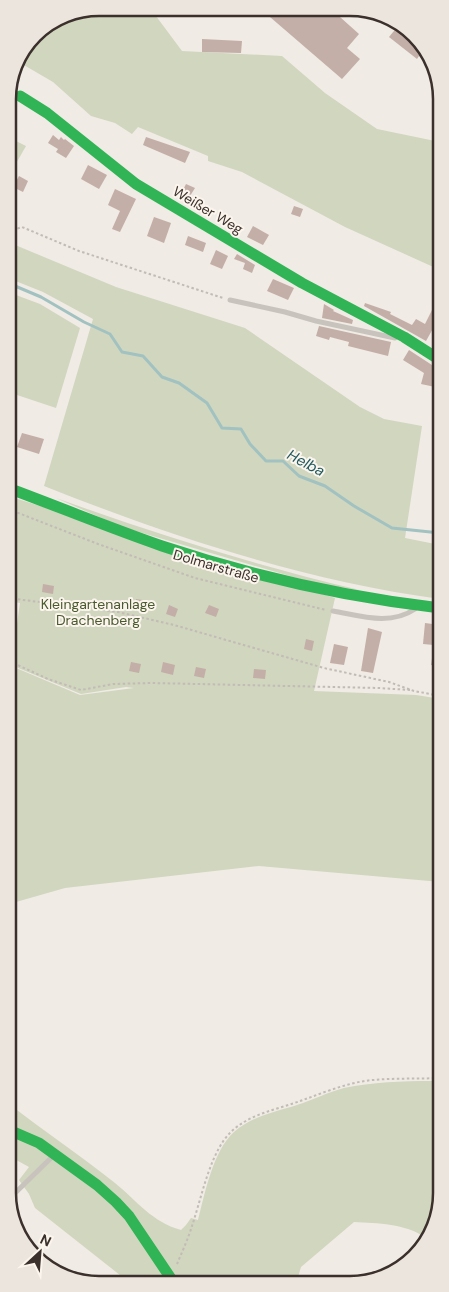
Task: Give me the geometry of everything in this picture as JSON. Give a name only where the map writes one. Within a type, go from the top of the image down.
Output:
[{"type":"street","name":"Weißer Weg","points":[[20,96],[47,113],[136,184],[302,283],[404,337],[433,356]]},
{"type":"street","name":"Dolmarstraße","points":[[16,491],[127,533],[224,565],[317,588],[376,600],[433,607]]},
{"type":"street","points":[[16,1133],[39,1143],[97,1185],[129,1216],[170,1276]]},
{"type":"lane","name":"Weißer Weg","points":[[16,94],[20,96]]},
{"type":"lane","name":"Weißer Weg","points":[[230,300],[351,329],[400,339],[404,337]]},
{"type":"lane","points":[[333,611],[383,620],[406,616],[420,606]]},
{"type":"lane","points":[[16,1192],[54,1154]]},
{"type":"path","points":[[16,229],[22,227],[78,251],[230,300]]},
{"type":"path","name":"Dolmarstraße","points":[[16,512],[98,544],[195,578],[333,611]]},
{"type":"path","points":[[16,599],[118,612],[174,625],[324,668],[389,682],[414,691]]},
{"type":"path","points":[[16,665],[48,679],[81,690],[114,684],[152,683],[379,688],[433,695]]},
{"type":"path","points":[[174,1276],[214,1160],[224,1140],[243,1122],[271,1109],[294,1104],[339,1088],[371,1080],[433,1078]]},
{"type":"green space","points":[[156,16],[182,51],[282,56],[325,93],[377,129],[433,141],[433,267],[345,227],[242,172],[208,161],[208,156],[138,127],[132,134],[115,123],[91,116],[53,82],[24,65],[25,63],[33,49],[58,27],[89,17]]},
{"type":"green space","points":[[16,141],[26,146],[16,164]]},
{"type":"green space","points":[[16,245],[116,287],[245,328],[360,407],[384,419],[422,426],[405,538],[433,544],[433,598],[339,581],[289,569],[189,539],[44,486],[93,319],[43,292],[16,281]]},
{"type":"green space","points":[[16,295],[40,304],[80,328],[56,408],[16,395]]},
{"type":"green space","name":"Kleingartenanlage Drachenberg","points":[[16,498],[335,598],[314,691],[416,695],[433,698],[433,881],[259,866],[65,888],[16,902],[16,668],[80,695],[134,688],[126,687],[81,694],[16,667],[16,631],[20,603],[16,602]]},
{"type":"green space","points":[[56,498],[131,524],[283,571],[360,590],[317,584],[122,527]]},
{"type":"green space","points":[[433,1080],[433,1198],[422,1234],[400,1227],[354,1222],[301,1267],[298,1276],[121,1276],[35,1208],[29,1194],[19,1180],[29,1167],[16,1160],[16,1109],[115,1183],[153,1216],[181,1230],[191,1218],[198,1220],[207,1185],[220,1150],[234,1132],[248,1122],[344,1088],[388,1082]]},
{"type":"building","points":[[339,16],[359,34],[347,48],[360,59],[342,79],[270,17]]},
{"type":"building","points":[[396,30],[416,49],[422,58],[419,56],[417,59],[389,37]]},
{"type":"building","points":[[202,39],[242,41],[241,53],[202,52]]},
{"type":"building","points":[[53,135],[59,140],[61,137],[65,139],[74,146],[66,158],[56,152],[58,149],[48,143]]},
{"type":"building","points":[[146,137],[190,152],[185,163],[143,145]]},
{"type":"building","points":[[88,165],[107,175],[99,189],[81,179]]},
{"type":"building","points":[[19,176],[28,181],[23,192],[16,188],[16,182]]},
{"type":"building","points":[[186,184],[195,188],[190,196],[182,192]]},
{"type":"building","points":[[115,189],[136,199],[120,232],[112,229],[120,211],[108,205]]},
{"type":"building","points":[[294,206],[303,209],[300,217],[291,214]]},
{"type":"building","points":[[154,217],[171,223],[164,243],[147,236]]},
{"type":"building","points":[[253,226],[269,235],[263,245],[247,237]]},
{"type":"building","points":[[188,236],[206,243],[203,252],[185,245]]},
{"type":"building","points":[[216,250],[228,256],[222,269],[210,264]]},
{"type":"building","points":[[237,254],[255,265],[252,273],[243,269],[245,263],[234,259]]},
{"type":"building","points":[[273,279],[294,288],[288,300],[267,291]]},
{"type":"building","points":[[365,303],[391,312],[390,314],[412,325],[416,319],[425,324],[433,308],[433,328],[426,341],[364,306]]},
{"type":"building","points":[[324,304],[333,311],[353,320],[352,324],[322,318]]},
{"type":"building","points":[[319,326],[391,342],[388,356],[348,346],[349,342],[330,337],[329,340],[316,336]]},
{"type":"building","points":[[409,350],[433,366],[433,387],[421,384],[424,373],[403,360]]},
{"type":"building","points":[[22,433],[44,439],[39,454],[17,447]]},
{"type":"building","points":[[43,584],[54,586],[53,594],[42,592]]},
{"type":"building","points":[[136,599],[149,601],[147,610],[135,607]]},
{"type":"building","points":[[169,605],[178,609],[175,617],[166,614]]},
{"type":"building","points":[[209,605],[219,609],[216,617],[205,613]]},
{"type":"building","points":[[425,623],[433,624],[433,645],[423,644]]},
{"type":"building","points":[[368,628],[382,632],[373,673],[361,671]]},
{"type":"building","points":[[306,639],[314,641],[312,651],[304,649]]},
{"type":"building","points":[[334,644],[348,647],[344,665],[330,663]]},
{"type":"building","points":[[131,662],[141,664],[139,673],[129,671]]},
{"type":"building","points":[[163,662],[175,665],[173,675],[161,672]]},
{"type":"building","points":[[196,667],[206,669],[204,678],[194,676]]},
{"type":"building","points":[[254,669],[266,670],[265,679],[253,678]]},
{"type":"waterway","name":"Helba","points":[[16,286],[41,297],[84,322],[110,334],[122,352],[143,356],[162,377],[179,383],[207,403],[222,428],[241,429],[250,444],[266,461],[283,461],[299,476],[325,486],[354,506],[392,528],[433,532]]},
{"type":"traffic: fast","points":[[20,96],[47,113],[136,184],[302,283],[404,337],[433,356]]},
{"type":"traffic: fast","points":[[16,491],[162,546],[230,567],[299,584],[369,598],[433,607]]},
{"type":"traffic: fast","points":[[16,1133],[39,1143],[97,1185],[116,1202],[129,1216],[169,1276]]}]
